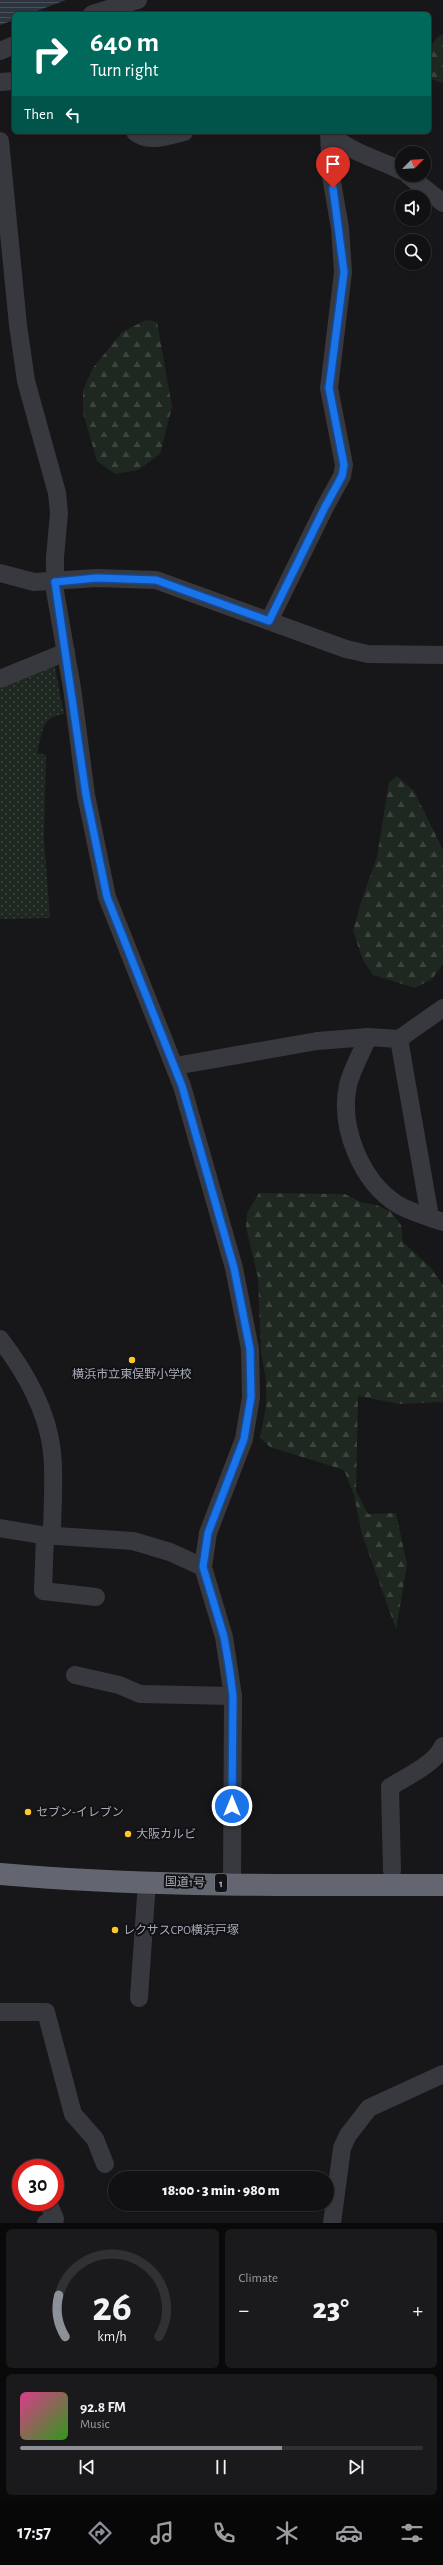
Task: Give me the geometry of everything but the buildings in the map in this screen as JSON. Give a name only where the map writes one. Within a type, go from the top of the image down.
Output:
[{"type":"highway","name":"国道1号","points":[[0,1860],[232,1876],[443,1885]]},
{"type":"highway","name":"国道1号","points":[[0,1874],[147,1881],[232,1876],[392,1871],[443,1871]]},
{"type":"street","points":[[99,12],[138,0]]},
{"type":"street","points":[[0,51],[12,46]]},
{"type":"street","points":[[0,82],[12,81]]},
{"type":"street","points":[[138,134],[143,137],[155,138],[174,134]]},
{"type":"street","points":[[269,621],[325,507],[342,476],[344,465],[329,388],[344,272],[340,228],[331,176],[329,134]]},
{"type":"street","points":[[332,134],[352,150],[395,168]]},
{"type":"street","points":[[0,141],[18,325],[26,382],[57,493],[59,513],[55,558],[55,582],[86,795],[107,897],[175,1066],[201,1147],[234,1268],[250,1349],[251,1397],[244,1439],[208,1533],[203,1567],[224,1637],[233,1696],[232,1876]]},
{"type":"street","points":[[417,182],[443,203]]},
{"type":"street","points":[[0,573],[34,582],[55,582],[97,578],[156,580],[346,649],[368,654],[443,655]]},
{"type":"street","points":[[0,679],[66,652]]},
{"type":"street","points":[[175,1066],[317,1041],[368,1037],[399,1039],[443,1008]]},
{"type":"street","points":[[368,1037],[348,1084],[349,1134],[364,1168],[375,1184],[397,1204],[437,1219]]},
{"type":"street","points":[[399,1039],[437,1219]]},
{"type":"street","points":[[0,1339],[20,1368],[45,1419],[52,1453],[48,1535],[43,1591],[96,1597]]},
{"type":"street","points":[[0,1528],[48,1535],[148,1544],[203,1567]]},
{"type":"street","points":[[75,1675],[119,1685],[140,1694],[233,1696]]},
{"type":"street","points":[[392,1871],[390,1787],[423,1766],[440,1752],[443,1746]]},
{"type":"street","points":[[139,1998],[147,1881]]},
{"type":"street","points":[[0,2012],[46,2012],[73,2114],[95,2138],[105,2164]]},
{"type":"street","points":[[332,2223],[342,2148],[348,2135],[369,2108],[443,2074]]},
{"type":"street","points":[[46,2223],[55,2219],[52,2211]]},
{"type":"green space","points":[[443,34],[443,83],[431,79],[431,47]]},
{"type":"green space","points":[[146,320],[157,322],[172,407],[160,454],[138,470],[115,474],[97,461],[83,413],[83,390],[93,368],[122,332]]},
{"type":"green space","points":[[53,657],[64,714],[50,719],[46,723],[42,732],[37,753],[46,755],[44,839],[50,918],[0,919],[0,679]]},
{"type":"green space","points":[[397,776],[414,791],[443,850],[443,964],[432,979],[415,988],[373,975],[363,960],[353,931],[361,902],[377,857],[389,782]]},
{"type":"green space","points":[[259,1193],[345,1194],[360,1202],[376,1205],[390,1211],[401,1225],[403,1242],[430,1267],[443,1285],[443,1402],[400,1404],[358,1396],[356,1491],[368,1514],[396,1513],[407,1565],[396,1629],[362,1534],[354,1495],[344,1470],[270,1447],[260,1438],[266,1406],[266,1380],[261,1353],[258,1278],[246,1227],[247,1213]]},
{"type":"shaded area","points":[[0,0],[66,0],[34,12],[12,12],[12,21],[0,25]]},
{"type":"place","name":"横浜市立東俣野小学校","points":[[132,1360]]},
{"type":"place","name":"セブン-イレブン","points":[[28,1812]]},
{"type":"place","name":"大阪カルビ","points":[[128,1834]]},
{"type":"place","name":"レクサスCPO横浜戸塚","points":[[115,1930]]},
{"type":"route","points":[[232,1806],[233,1696],[224,1637],[214,1608],[203,1567],[208,1533],[244,1439],[251,1397],[250,1349],[234,1268],[201,1147],[182,1086],[107,897],[86,795],[72,688],[55,591],[55,582],[97,578],[139,578],[156,580],[269,621],[303,557],[325,507],[342,476],[344,465],[343,451],[330,400],[329,388],[338,305],[344,272],[340,228],[333,188]]}]
